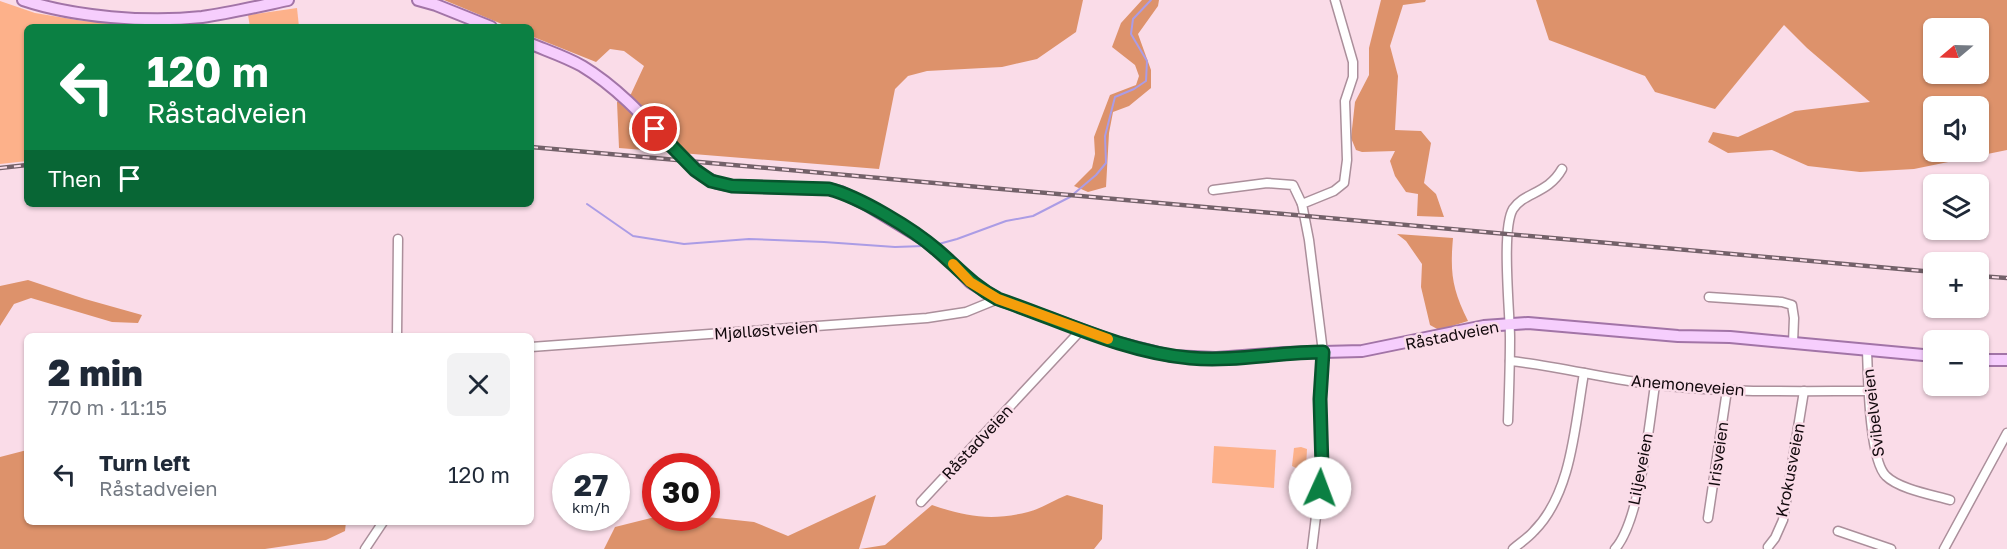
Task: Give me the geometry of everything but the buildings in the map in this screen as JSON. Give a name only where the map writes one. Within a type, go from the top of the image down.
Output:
[{"type":"main road","points":[[23,0],[67,12],[172,18],[202,16],[288,0]]},
{"type":"main road","points":[[418,0],[484,24]]},
{"type":"main road","name":"Råstadveien","points":[[534,45],[581,66],[601,79],[622,96],[672,147],[711,181],[732,186],[823,189],[841,192],[923,238],[970,282],[998,299],[1141,350],[1191,358],[1229,358],[1381,348],[1475,328],[1510,324],[1564,325],[1671,336],[1730,337],[1923,356]]},
{"type":"main road","points":[[1989,360],[2007,360]]},
{"type":"street","points":[[1302,204],[1334,191],[1344,183],[1347,160],[1345,101],[1353,77],[1353,62],[1335,0]]},
{"type":"street","points":[[1508,421],[1510,324],[1508,234],[1512,212],[1518,204],[1548,187],[1556,180],[1562,169]]},
{"type":"street","points":[[1213,190],[1267,183],[1293,185],[1302,204],[1309,240],[1323,352],[1320,399],[1322,467],[1312,549]]},
{"type":"street","points":[[397,333],[398,239]]},
{"type":"street","points":[[1708,297],[1792,305],[1793,343]]},
{"type":"street","name":"Mjølløstveien","points":[[534,347],[927,318],[966,312],[998,299]]},
{"type":"street","name":"Råstadveien","points":[[921,502],[1082,329]]},
{"type":"street","name":"Svibelveien","points":[[1867,350],[1876,457],[1885,475],[1896,483],[1950,500]]},
{"type":"street","name":"Anemoneveien","points":[[1510,361],[1534,363],[1655,385],[1727,390],[1869,391]]},
{"type":"street","points":[[1512,549],[1535,530],[1553,505],[1569,464],[1584,373]]},
{"type":"street","name":"Liljeveien","points":[[1615,549],[1626,533],[1630,520],[1655,385]]},
{"type":"street","name":"Irisveien","points":[[1708,518],[1727,390]]},
{"type":"street","name":"Krokusveien","points":[[1768,547],[1783,520],[1804,391]]},
{"type":"street","points":[[1944,549],[2007,433]]},
{"type":"street","points":[[365,549],[381,525]]},
{"type":"street","points":[[1838,531],[1891,549]]},
{"type":"shaded area","points":[[444,0],[1083,0],[1076,32],[1037,59],[1002,67],[927,71],[908,76],[895,89],[879,169],[619,148],[617,102],[631,94],[644,66],[624,51],[610,49],[596,62],[534,37],[534,24],[502,24]]},
{"type":"shaded area","points":[[1142,0],[1159,0],[1158,6],[1138,34],[1151,70],[1151,88],[1129,106],[1113,112],[1109,133],[1106,187],[1088,192],[1074,186],[1092,168],[1095,154],[1094,137],[1110,95],[1136,85],[1139,76],[1135,65],[1112,47],[1121,23]]},
{"type":"shaded area","points":[[1381,0],[1426,0],[1403,5],[1390,46],[1398,76],[1395,130],[1421,131],[1431,143],[1424,183],[1436,194],[1444,217],[1417,216],[1418,194],[1406,192],[1395,176],[1390,161],[1395,151],[1362,152],[1356,150],[1351,138],[1355,102],[1369,75],[1369,48]]},
{"type":"shaded area","points":[[1536,0],[2007,0],[2007,150],[1989,154],[1989,96],[1923,96],[1923,162],[1948,162],[1914,169],[1860,172],[1808,166],[1772,150],[1728,153],[1708,142],[1713,132],[1738,137],[1795,111],[1870,102],[1784,25],[1715,109],[1655,92],[1645,76],[1549,40]]},
{"type":"shaded area","points":[[0,1],[35,13],[83,21],[137,23],[24,24],[24,161],[0,164]]},
{"type":"shaded area","points":[[297,8],[299,24],[250,24],[248,15]]},
{"type":"shaded area","points":[[1397,234],[1453,238],[1453,281],[1468,321],[1439,330],[1430,325],[1421,287],[1422,264],[1406,241]]},
{"type":"shaded area","points":[[28,280],[142,315],[138,323],[112,322],[31,298],[14,304],[0,326],[0,286]]},
{"type":"shaded area","points":[[1214,446],[1276,450],[1274,488],[1212,483]]},
{"type":"shaded area","points":[[1294,448],[1307,449],[1306,468],[1298,469],[1292,466]]},
{"type":"shaded area","points":[[24,451],[24,525],[346,525],[345,531],[326,540],[265,549],[0,549],[0,457]]},
{"type":"shaded area","points":[[876,495],[859,549],[604,549],[613,531],[630,531],[630,523],[642,520],[642,531],[720,531],[720,518],[754,522],[788,536]]},
{"type":"shaded area","points":[[1067,495],[1103,505],[1102,539],[1094,549],[860,549],[885,545],[932,505],[968,515],[991,517],[1033,511]]},
{"type":"waterway","points":[[935,245],[1006,221],[1033,216],[1070,197],[1096,175],[1106,163],[1105,136],[1115,97],[1146,81],[1147,61],[1131,34],[1133,19],[1151,0]]},
{"type":"waterway","points":[[587,204],[633,236],[684,244],[749,239],[895,247],[924,246]]},
{"type":"railway","points":[[534,147],[1923,271]]},
{"type":"railway","points":[[0,168],[24,165]]},
{"type":"railway","points":[[1989,277],[2007,278]]},
{"type":"slow traffic","points":[[953,264],[970,282],[998,299],[1108,339]]},
{"type":"route","points":[[655,129],[695,170],[711,181],[732,186],[829,189],[841,192],[923,238],[984,292],[1115,342],[1155,353],[1191,358],[1323,352],[1320,399],[1322,467],[1320,488]]}]
